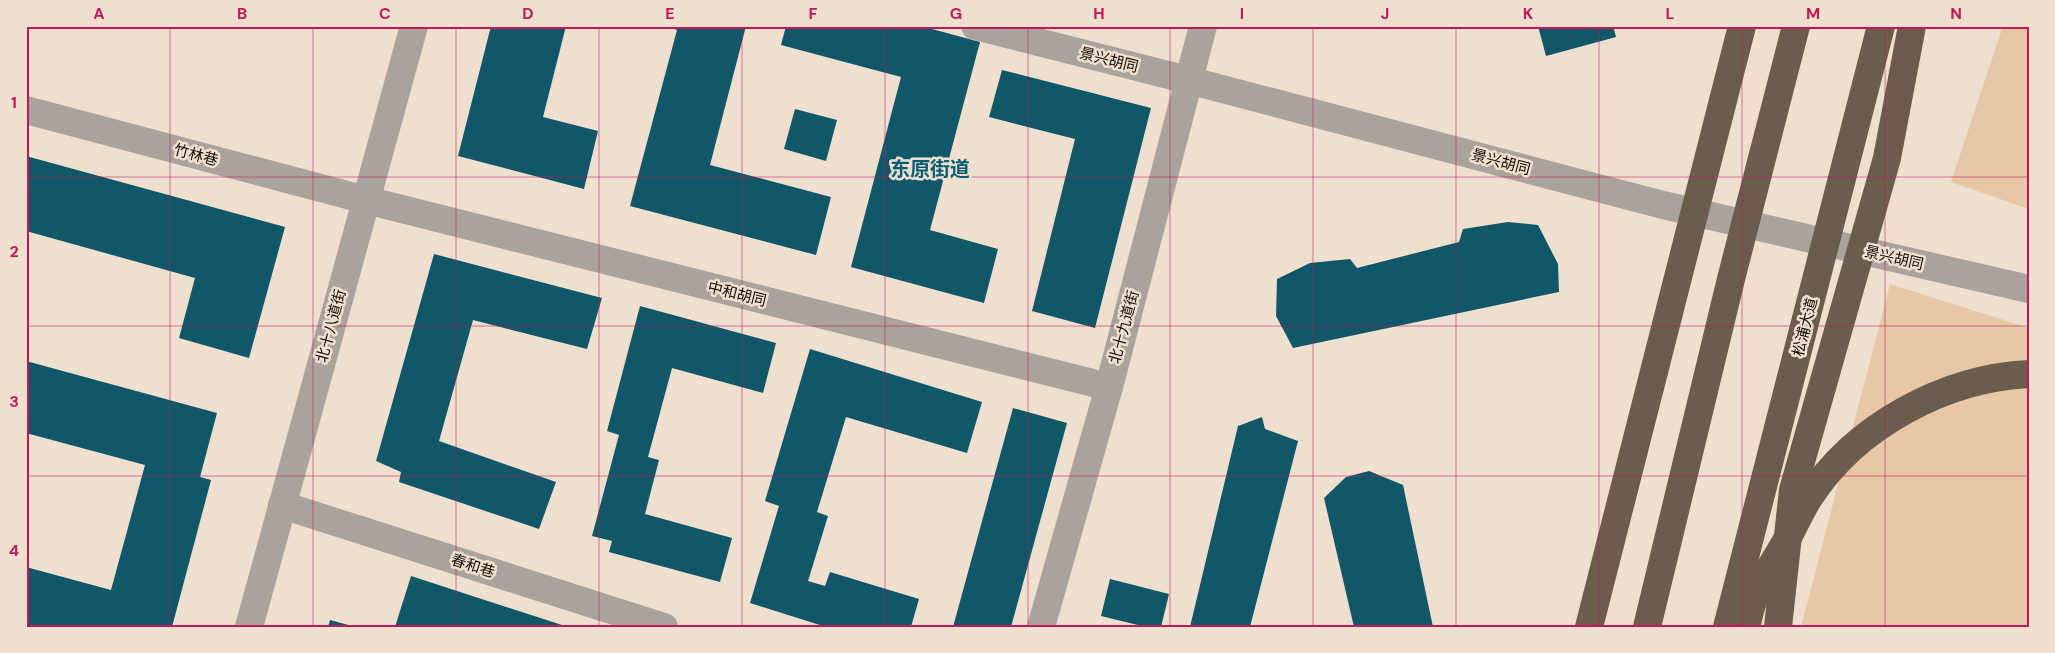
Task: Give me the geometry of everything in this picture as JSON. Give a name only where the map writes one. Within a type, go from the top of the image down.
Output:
[{"type":"highway","points":[[1589,627],[1742,26]]},
{"type":"highway","points":[[1647,627],[1730,279],[1796,26]]},
{"type":"highway","name":"松浦大道","points":[[1727,627],[1881,26]]},
{"type":"highway","points":[[1778,627],[1793,490],[1887,158],[1912,26]]},
{"type":"highway","points":[[1746,627],[1756,595],[1809,498],[1830,470],[1857,443],[1913,405],[1939,394],[1966,384],[2005,375],[2029,374]]},
{"type":"street","name":"北十八道街","points":[[248,627],[414,26]]},
{"type":"street","name":"景兴胡同","points":[[975,26],[1663,205],[2029,289]]},
{"type":"street","name":"北十九道街","points":[[1041,627],[1109,387],[1203,26]]},
{"type":"street","name":"竹林巷","points":[[26,110],[366,200]]},
{"type":"street","name":"中和胡同","points":[[366,200],[1109,387]]},
{"type":"street","name":"春和巷","points":[[282,505],[664,627]]},
{"type":"shaded area","points":[[2003,26],[2029,26],[2029,209],[1951,182]]},
{"type":"shaded area","points":[[1890,284],[2029,328],[2029,627],[1801,627]]},
{"type":"building","points":[[491,26],[566,26],[543,117],[598,131],[584,189],[458,156]]},
{"type":"building","points":[[665,26],[746,26],[710,165],[831,197],[816,255],[630,206],[677,30]]},
{"type":"building","points":[[786,26],[921,26],[980,42],[930,230],[998,249],[984,303],[851,267],[901,77],[781,45]]},
{"type":"building","points":[[1538,26],[1613,26],[1616,37],[1546,56]]},
{"type":"building","points":[[1002,70],[1151,108],[1095,328],[1032,311],[1075,139],[989,117]]},
{"type":"building","points":[[795,109],[837,120],[826,161],[784,149]]},
{"type":"building","points":[[26,156],[285,227],[249,358],[179,338],[195,278],[26,231]]},
{"type":"building","points":[[1508,222],[1538,225],[1558,264],[1559,292],[1293,348],[1276,316],[1277,279],[1310,263],[1350,259],[1357,268],[1459,242],[1463,229]]},
{"type":"building","points":[[434,254],[602,298],[587,349],[473,320],[439,441],[556,482],[539,529],[399,482],[401,472],[376,461]]},
{"type":"building","points":[[640,306],[776,343],[763,393],[672,368],[648,457],[659,460],[645,514],[732,538],[720,582],[609,552],[612,541],[592,536],[619,435],[607,431]]},
{"type":"building","points":[[810,349],[982,402],[967,453],[846,417],[817,512],[828,516],[808,581],[825,586],[830,572],[919,599],[911,627],[826,627],[750,603],[779,506],[765,501]]},
{"type":"building","points":[[26,361],[217,413],[200,477],[211,480],[172,627],[26,627],[26,567],[111,590],[145,465],[26,433]]},
{"type":"building","points":[[1013,408],[1067,423],[1011,627],[953,627]]},
{"type":"building","points":[[1262,417],[1265,429],[1298,441],[1250,627],[1190,627],[1238,426]]},
{"type":"building","points":[[1369,471],[1403,485],[1433,627],[1354,627],[1324,498],[1346,477]]},
{"type":"building","points":[[411,576],[565,626],[565,627],[395,627]]},
{"type":"building","points":[[1110,579],[1169,594],[1161,627],[1146,627],[1101,616]]},
{"type":"building","points":[[330,620],[352,626],[352,627],[328,627]]},
{"type":"district","name":"东原街道","points":[[930,169]]}]
